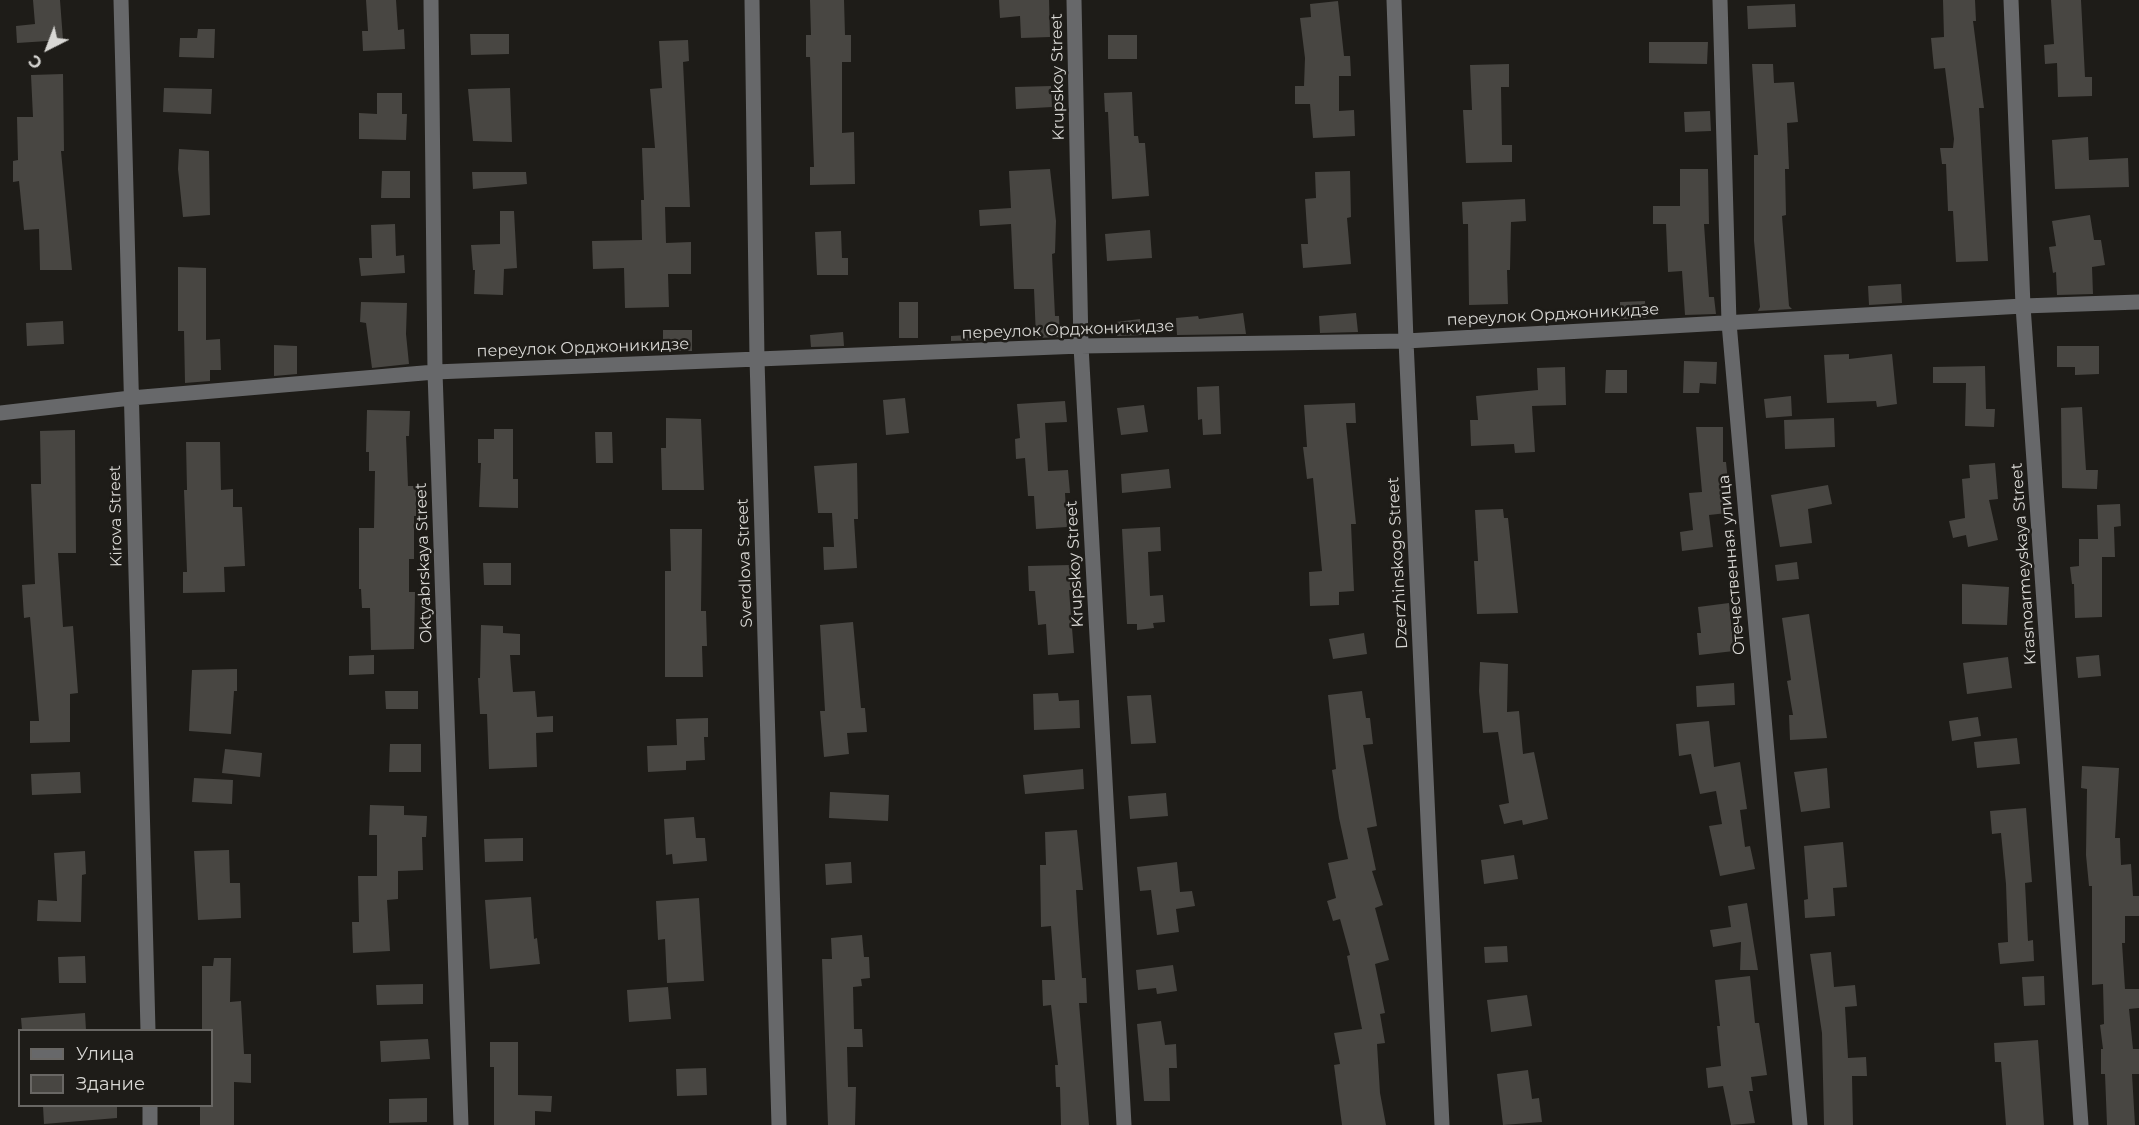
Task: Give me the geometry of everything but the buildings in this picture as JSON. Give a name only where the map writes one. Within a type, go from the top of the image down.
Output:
[{"type":"street","name":"Kirova Street","points":[[121,0],[148,1029]]},
{"type":"street","name":"Oktyabrskaya Street","points":[[431,0],[435,372],[461,1125]]},
{"type":"street","name":"Sverdlova Street","points":[[752,0],[756,359],[779,1125]]},
{"type":"street","name":"Krupskoy Street","points":[[1074,0],[1081,346],[1124,1125]]},
{"type":"street","name":"Dzerzhinskogo Street","points":[[1394,0],[1406,342],[1442,1125]]},
{"type":"street","name":"Отечественная улица","points":[[1720,0],[1729,322],[1800,1125]]},
{"type":"street","name":"Krasnoarmeyskaya Street","points":[[2011,0],[2023,306],[2081,1125]]},
{"type":"street","name":"переулок Орджоникидзе","points":[[0,413],[131,398],[435,372],[1081,346],[1406,342],[1729,322],[2139,302]]},
{"type":"street","points":[[150,1107],[150,1125]]}]
